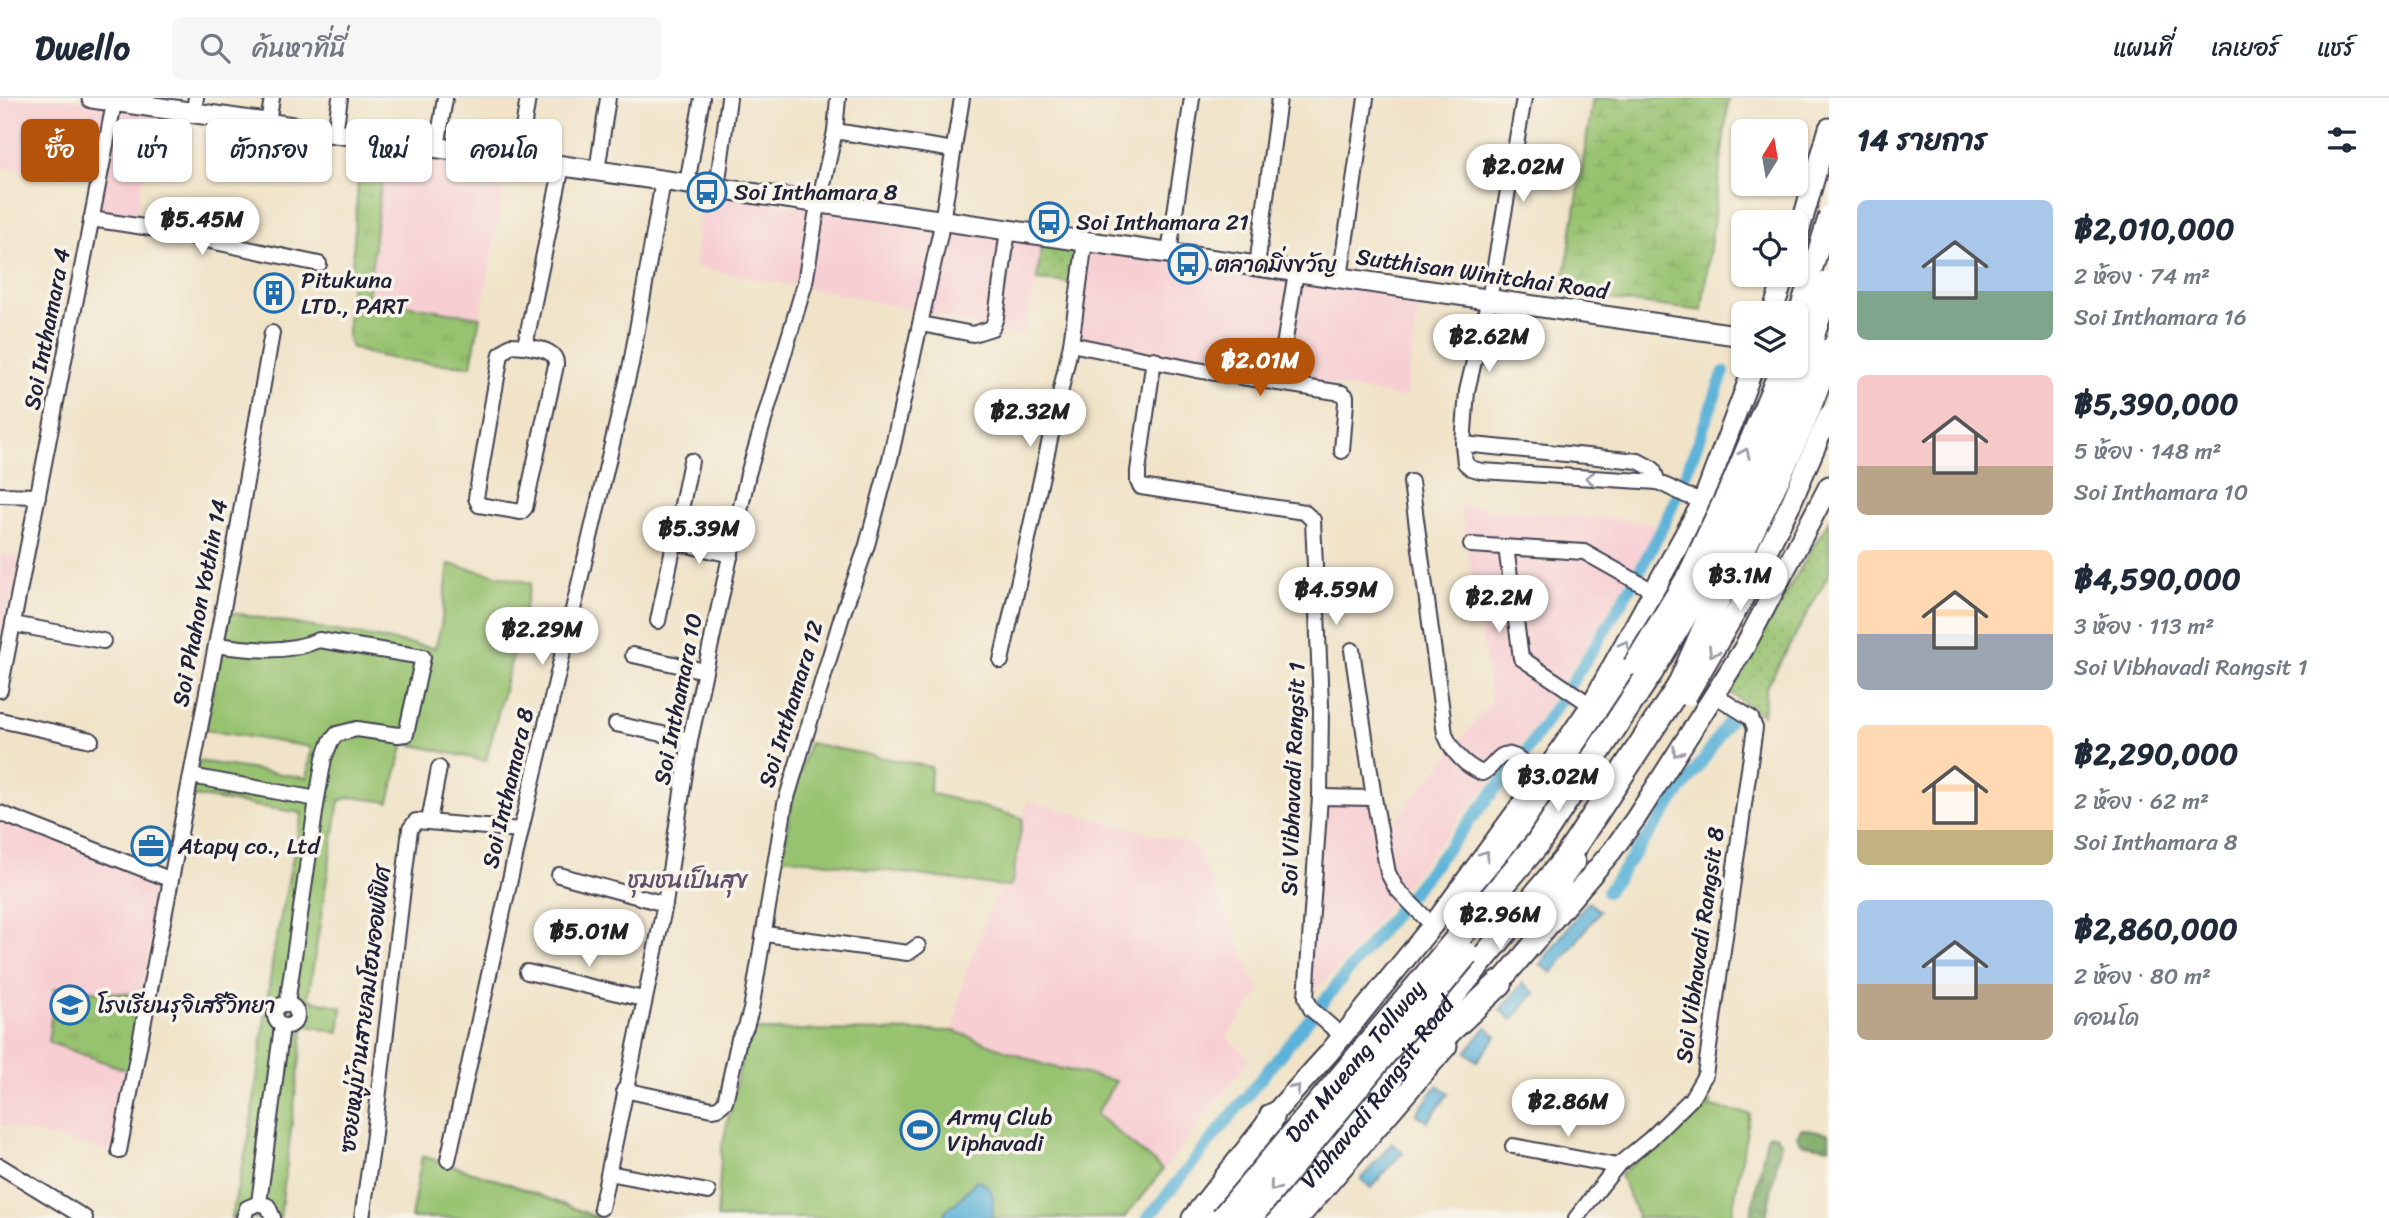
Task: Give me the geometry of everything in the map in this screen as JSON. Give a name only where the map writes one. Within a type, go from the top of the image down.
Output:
[{"type":"highway","name":"Don Mueang Tollway","points":[[1223,1218],[1537,844],[1650,673],[1703,584],[1751,487],[1797,382],[1829,285]]},
{"type":"highway","name":"Vibhavadi Rangsit Road","points":[[1207,1218],[1250,1166],[1399,1014],[1539,848],[1643,671],[1706,587],[1756,490],[1800,386],[1829,297]]},
{"type":"highway","name":"Don Mueang Tollway","points":[[1249,1218],[1548,855],[1664,681],[1718,592],[1768,492],[1813,386],[1829,335]]},
{"type":"highway","name":"Vibhavadi Rangsit Road","points":[[1277,1218],[1371,1106],[1427,1026],[1565,860],[1683,692],[1720,595],[1771,495],[1816,391],[1829,350]]},
{"type":"highway","points":[[1371,1106],[1500,982]]},
{"type":"highway","points":[[1250,1166],[1272,1116]]},
{"type":"main road","name":"Sutthisan Winitchai Road","points":[[92,98],[195,105],[252,119]]},
{"type":"main road","points":[[1808,210],[1825,165],[1829,128]]},
{"type":"main road","name":"Sutthisan Winitchai Road","points":[[332,133],[446,149]]},
{"type":"main road","name":"Sutthisan Winitchai Road","points":[[562,166],[1731,334]]},
{"type":"main road","points":[[1802,301],[1829,215]]},
{"type":"main road","points":[[1808,271],[1821,284],[1829,285]]},
{"type":"main road","points":[[1808,346],[1829,350]]},
{"type":"main road","points":[[1728,440],[1750,378]]},
{"type":"main road","points":[[1434,923],[1480,885],[1643,671],[1733,480],[1776,378]]},
{"type":"main road","points":[[1192,1218],[1272,1116],[1342,1036],[1434,923],[1534,772],[1591,705],[1648,588],[1684,495],[1728,440],[1752,414],[1771,410],[1822,429],[1829,440]]},
{"type":"main road","points":[[1531,947],[1564,877],[1740,605],[1791,503],[1829,415]]},
{"type":"main road","name":"Vibhavadi Rangsit Road","points":[[1299,1218],[1612,851],[1636,818],[1744,648],[1829,486]]},
{"type":"main road","points":[[1684,495],[1727,499],[1784,526],[1797,550]]},
{"type":"street","points":[[269,119],[272,98]]},
{"type":"street","points":[[335,133],[340,98]]},
{"type":"street","points":[[437,148],[445,98]]},
{"type":"street","points":[[525,119],[528,98]]},
{"type":"street","points":[[597,171],[608,98]]},
{"type":"street","points":[[687,184],[702,98]]},
{"type":"street","points":[[717,188],[730,98]]},
{"type":"street","name":"Soi Inthamara 10","points":[[601,1208],[665,904],[690,740],[748,474],[805,283],[835,131],[838,98]]},
{"type":"street","points":[[941,221],[962,98]]},
{"type":"street","points":[[1169,253],[1192,98]]},
{"type":"street","points":[[1256,266],[1279,98]]},
{"type":"street","points":[[1340,278],[1366,98]]},
{"type":"street","points":[[1524,98],[1488,300],[1466,391],[1463,444],[1465,463],[1481,471],[1684,495]]},
{"type":"street","name":"Soi Inthamara 4","points":[[0,690],[115,100]]},
{"type":"street","points":[[835,131],[954,150]]},
{"type":"street","name":"Soi Inthamara 8","points":[[448,1160],[521,830],[631,364],[663,181]]},
{"type":"street","points":[[525,346],[559,182]]},
{"type":"street","points":[[91,219],[144,227],[319,264]]},
{"type":"street","name":"Soi Inthamara 12","points":[[624,1090],[712,1109],[725,1102],[739,1039],[749,1019],[765,934],[778,833],[785,804],[842,616],[867,545],[890,460],[941,221]]},
{"type":"street","points":[[921,324],[973,334],[992,328],[996,317],[1007,230]]},
{"type":"street","points":[[1001,661],[1071,344],[1085,241]]},
{"type":"street","points":[[1278,383],[1296,272]]},
{"type":"street","name":"Soi Phahon Yothin 14","points":[[118,1151],[216,645],[272,333]]},
{"type":"street","points":[[1071,344],[1197,370],[1339,392],[1346,396],[1342,451]]},
{"type":"street","points":[[511,345],[525,346],[553,354],[557,359],[525,508],[521,512],[478,505],[475,498],[501,354],[511,345]]},
{"type":"street","name":"Soi Vibhavadi Rangsit 1","points":[[1154,359],[1138,471],[1138,482],[1141,486],[1304,512],[1313,520],[1321,705],[1320,797],[1306,997],[1311,1009],[1342,1036]]},
{"type":"street","points":[[1463,444],[1638,461],[1653,469],[1684,495]]},
{"type":"street","points":[[658,621],[691,461]]},
{"type":"street","points":[[1410,482],[1445,734],[1450,748],[1458,757],[1482,773],[1505,754],[1513,755],[1534,772]]},
{"type":"street","points":[[0,495],[38,496]]},
{"type":"street","points":[[674,542],[731,555]]},
{"type":"street","points":[[1471,545],[1584,552],[1648,588]]},
{"type":"street","points":[[1506,547],[1518,652],[1521,658],[1591,705]]},
{"type":"street","points":[[13,624],[103,641]]},
{"type":"street","points":[[216,645],[260,651],[288,648],[319,640],[424,657],[406,734],[398,736],[382,731],[358,729],[337,734],[324,758],[288,1004],[296,1011],[297,1018],[290,1026],[282,1026],[259,1203]]},
{"type":"street","points":[[1352,650],[1388,873],[1396,888],[1434,923]]},
{"type":"street","points":[[632,655],[705,671]]},
{"type":"street","name":"Soi Vibhavadi Rangsit 8","points":[[1576,1218],[1618,1166],[1691,1099],[1705,1075],[1755,728],[1751,718],[1713,694]]},
{"type":"street","points":[[0,720],[91,740]]},
{"type":"street","points":[[616,724],[690,740]]},
{"type":"street","points":[[439,768],[429,821],[521,830]]},
{"type":"street","points":[[191,776],[317,799]]},
{"type":"street","points":[[1320,797],[1374,797]]},
{"type":"street","points":[[0,813],[169,879]]},
{"type":"street","name":"ซอยหมู่บ้านสายลมโฮมออฟฟิศ","points":[[362,1218],[377,1116],[410,829],[416,821],[429,821]]},
{"type":"street","points":[[559,875],[665,904]]},
{"type":"street","points":[[765,934],[908,953],[918,946]]},
{"type":"street","points":[[527,972],[643,999]]},
{"type":"street","points":[[1513,1146],[1618,1166]]},
{"type":"street","points":[[0,1166],[85,1218]]},
{"type":"street","points":[[609,1173],[708,1192]]},
{"type":"street","points":[[244,1218],[247,1208],[259,1203],[268,1206],[273,1218]]},
{"type":"shaded area","points":[[0,98],[66,98],[157,112],[156,119],[113,119],[113,182],[143,182],[135,220],[98,213],[104,180],[99,179],[99,119],[21,119],[21,169],[2,167],[0,173]]},
{"type":"shaded area","points":[[432,152],[446,154],[446,182],[505,182],[480,317],[368,299],[382,182],[432,182]]},
{"type":"shaded area","points":[[703,193],[1042,242],[1037,280],[1022,336],[864,299],[694,267]]},
{"type":"shaded area","points":[[1090,248],[1419,298],[1405,398],[1080,339],[1077,334]]},
{"type":"shaded area","points":[[1460,506],[1643,522],[1657,528],[1600,625],[1527,736],[1336,970],[1302,1003],[1316,793],[1365,788],[1385,833],[1492,701]]},
{"type":"shaded area","points":[[0,553],[20,558],[4,632],[0,631]]},
{"type":"shaded area","points":[[1027,801],[1196,846],[1260,992],[1226,1037],[1250,1058],[1163,1170],[1096,1114],[1115,1081],[1045,1065],[954,1031],[963,980],[995,898],[1012,883]]},
{"type":"shaded area","name":"โรงเรียนรุจิเสรีวิทยา","points":[[0,819],[161,885],[112,1152],[0,1125]]},
{"type":"green space","points":[[1593,98],[1729,98],[1702,311],[1562,294]]},
{"type":"green space","points":[[358,182],[381,182],[368,299],[480,317],[471,366],[395,359],[352,348],[348,339]]},
{"type":"green space","points":[[1042,242],[1080,249],[1075,283],[1037,280]]},
{"type":"green space","points":[[1829,520],[1829,574],[1766,688],[1763,716],[1728,691]]},
{"type":"green space","points":[[449,564],[531,583],[486,761],[404,743],[389,802],[350,797],[339,801],[308,999],[342,1007],[339,1033],[304,1025],[280,1218],[231,1218],[249,1137],[274,950],[302,813],[192,796],[198,761],[307,778],[311,747],[205,730],[228,612],[435,648],[441,626]]},
{"type":"green space","points":[[809,743],[931,767],[930,793],[1023,818],[1012,883],[1008,887],[782,857],[794,792]]},
{"type":"green space","points":[[55,988],[144,995],[129,1071],[48,1042]]},
{"type":"green space","name":"Army Club Viphavadi","points":[[748,1030],[954,1031],[1045,1065],[1116,1081],[1096,1114],[1163,1170],[1124,1218],[717,1218],[722,1146]]},
{"type":"green space","points":[[1711,1102],[1710,1107],[1750,1114],[1731,1218],[1636,1218],[1637,1214],[1620,1175]]},
{"type":"green space","points":[[1801,1128],[1829,1133],[1829,1148],[1800,1143],[1797,1136]]},
{"type":"green space","points":[[1769,1134],[1777,1136],[1781,1142],[1766,1218],[1750,1218],[1767,1137]]},
{"type":"green space","points":[[422,1156],[510,1184],[599,1218],[411,1218]]},
{"type":"water","points":[[1588,902],[1600,911],[1552,973],[1540,964]]},
{"type":"water","points":[[1523,983],[1535,993],[1512,1020],[1500,1010]]},
{"type":"water","points":[[1486,1027],[1497,1036],[1477,1061],[1466,1052]]},
{"type":"water","points":[[1438,1085],[1449,1093],[1427,1122],[1416,1114]]},
{"type":"water","points":[[1392,1143],[1403,1152],[1371,1188],[1361,1179]]},
{"type":"water","points":[[976,1180],[983,1182],[990,1190],[993,1200],[992,1218],[944,1218],[945,1211],[960,1199]]},
{"type":"waterway","points":[[1148,1218],[1525,753],[1596,644],[1646,559],[1679,491],[1724,372]]},
{"type":"waterway","points":[[1607,892],[1704,759],[1733,714]]},
{"type":"place","name":"Soi Inthamara 8","points":[[707,192]]},
{"type":"place","name":"Soi Inthamara 21","points":[[1049,222]]},
{"type":"place","name":"ตลาดมิ่งขวัญ","points":[[1188,264]]},
{"type":"place","name":"Pitukuna LTD., PART","points":[[274,293]]},
{"type":"place","name":"Atapy co., Ltd","points":[[151,846]]},
{"type":"place","name":"โรงเรียนรุจิเสรีวิทยา","points":[[70,1005]]},
{"type":"place","name":"Army Club Viphavadi","points":[[920,1130]]},
{"type":"district","name":"ชุมชนเป็นสุข","points":[[688,880]]}]
